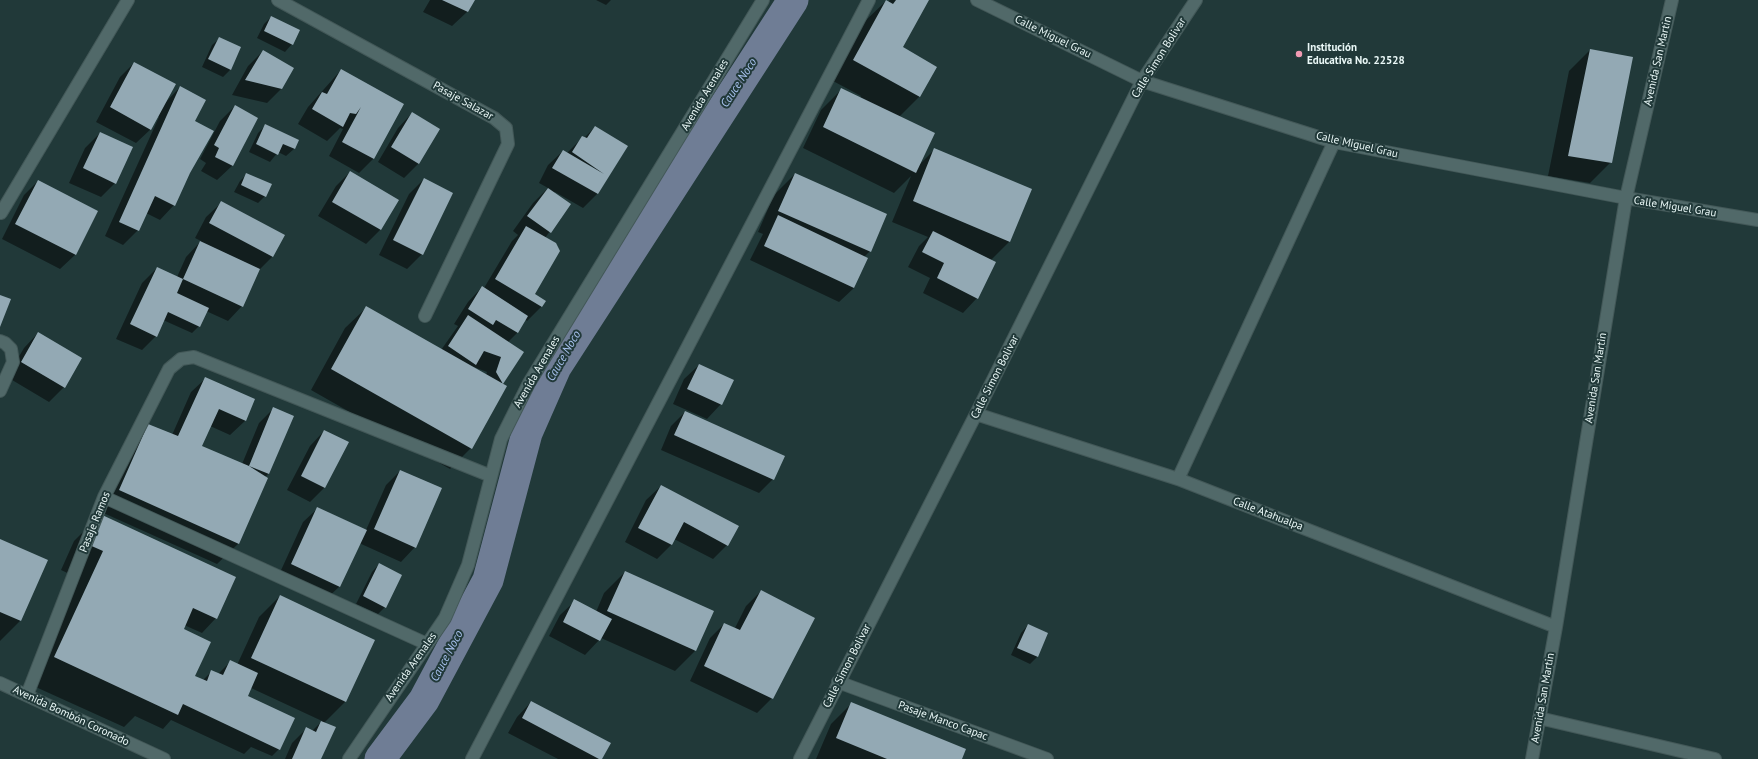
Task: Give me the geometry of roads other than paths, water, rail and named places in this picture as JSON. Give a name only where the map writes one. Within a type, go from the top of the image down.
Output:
[{"type":"street","points":[[1,213],[128,0]]},
{"type":"street","name":"Pasaje Salazar","points":[[278,0],[494,118],[506,128],[508,144],[426,316]]},
{"type":"street","name":"Avenida Arenales","points":[[349,759],[445,618],[468,565],[500,439],[529,383],[763,0]]},
{"type":"street","points":[[472,759],[869,0]]},
{"type":"street","name":"Calle Miguel Grau","points":[[977,0],[1142,81],[1334,142],[1626,198],[1758,220]]},
{"type":"street","name":"Calle Simon Bolivar","points":[[800,759],[976,414],[1142,81],[1196,0]]},
{"type":"street","name":"Avenida San Martin","points":[[1532,759],[1556,626],[1626,198],[1672,0]]},
{"type":"street","points":[[1178,479],[1334,142]]},
{"type":"street","points":[[0,341],[5,343],[11,349],[13,362],[0,392]]},
{"type":"street","name":"Pasaje Ramos","points":[[27,695],[104,497],[169,369],[181,360],[194,357],[491,476]]},
{"type":"street","name":"Calle Atahualpa","points":[[976,414],[1178,479],[1556,626]]},
{"type":"street","points":[[104,497],[427,644]]},
{"type":"street","name":"Pasaje Manco Capac","points":[[838,682],[1047,759]]},
{"type":"street","name":"Avenida Bombón Coronado","points":[[0,683],[164,759]]},
{"type":"street","points":[[1540,718],[1715,759]]},
{"type":"waterway","name":"Cauce Noco","points":[[380,759],[424,700],[488,580],[527,433],[556,367],[793,0]]},
{"type":"place","name":"Institución Educativa No. 22528","points":[[1299,54]]}]
